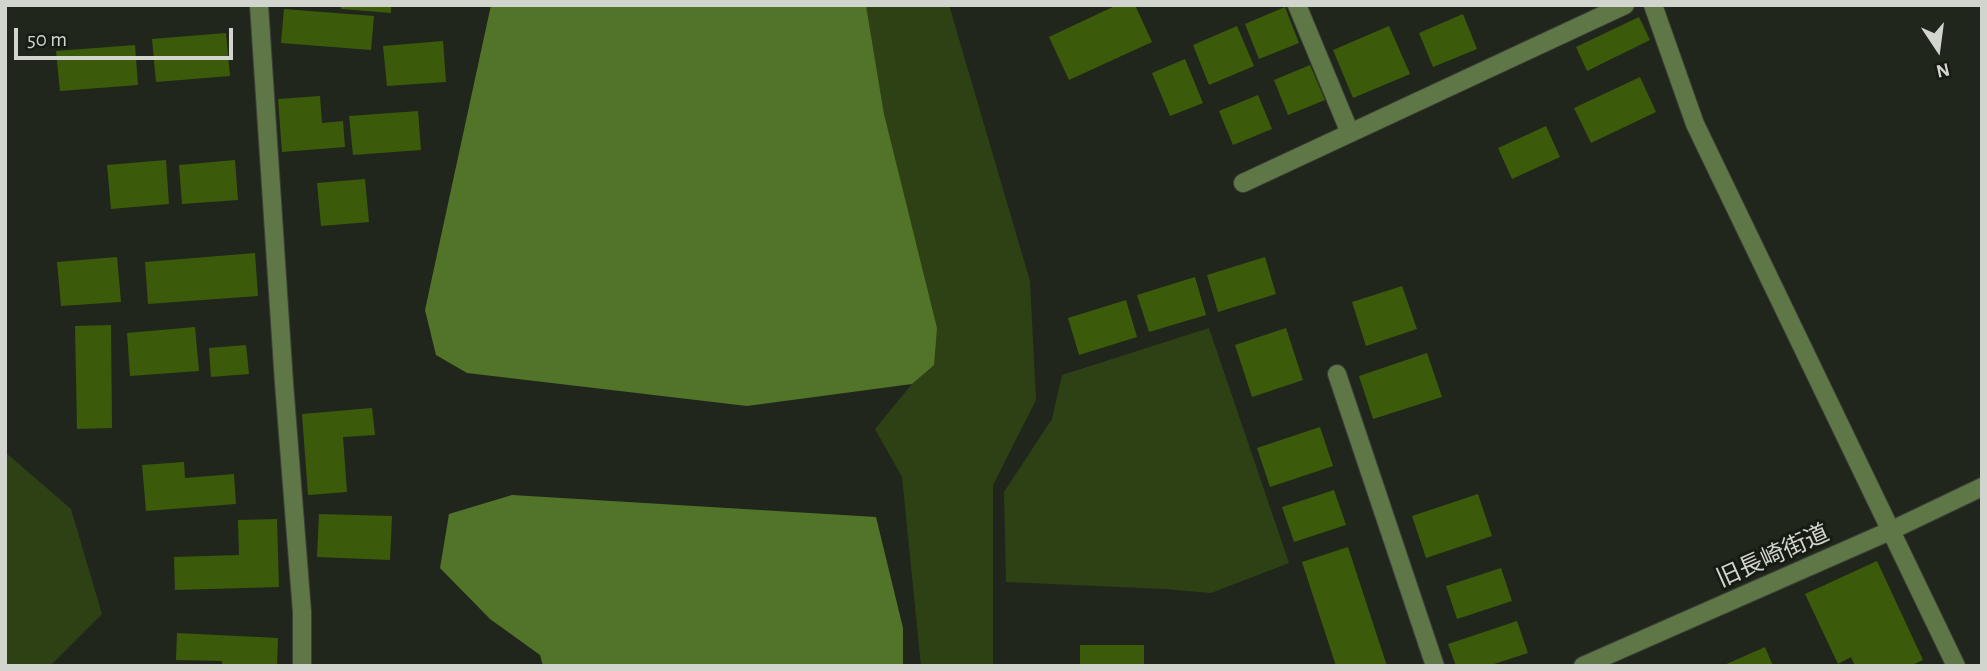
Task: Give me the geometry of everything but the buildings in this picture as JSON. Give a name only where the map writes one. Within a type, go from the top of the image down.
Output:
[{"type":"street","points":[[259,5],[302,612],[302,666]]},
{"type":"street","points":[[1297,5],[1350,133]]},
{"type":"street","points":[[1243,183],[1625,5]]},
{"type":"street","points":[[1653,5],[1695,124],[1956,666]]},
{"type":"street","points":[[1337,374],[1435,666]]},
{"type":"street","name":"旧長崎街道","points":[[1583,666],[1892,530],[1982,487]]},
{"type":"shaded area","points":[[491,5],[866,5],[884,114],[937,328],[934,365],[912,384],[747,406],[467,373],[436,355],[425,310]]},
{"type":"shaded area","points":[[866,5],[949,5],[1030,281],[1036,400],[993,485],[993,666],[921,666],[902,477],[875,429],[912,384],[933,365],[884,114]]},
{"type":"shaded area","points":[[1209,328],[1289,563],[1211,593],[1006,582],[1004,492],[1052,419],[1062,375]]},
{"type":"shaded area","points":[[5,452],[71,509],[102,614],[50,666],[5,666]]},
{"type":"shaded area","points":[[512,495],[876,517],[903,628],[903,666],[543,666],[540,655],[490,619],[440,568],[449,514]]}]
